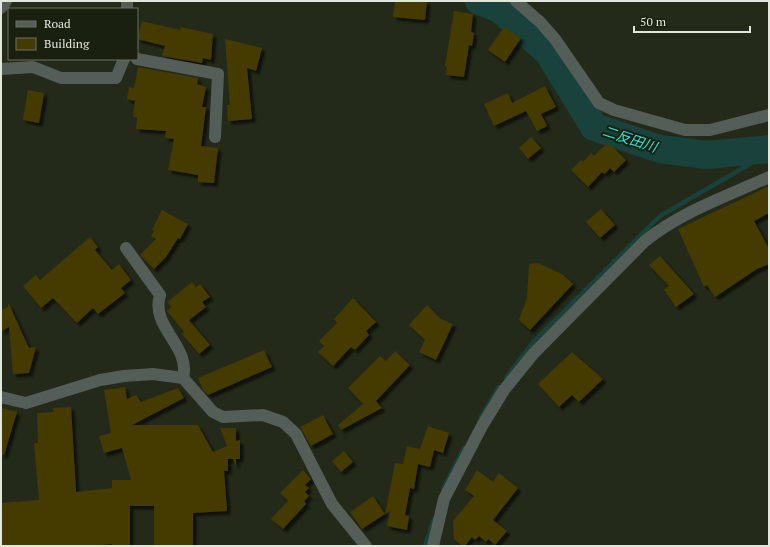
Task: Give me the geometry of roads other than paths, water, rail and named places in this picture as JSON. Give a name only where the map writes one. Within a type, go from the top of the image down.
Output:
[{"type":"street","points":[[1,8],[6,1]]},
{"type":"street","points":[[516,1],[540,22],[555,39],[599,103],[614,110],[685,130],[710,130],[769,116]]},
{"type":"street","points":[[138,59],[218,74],[215,137]]},
{"type":"street","points":[[1,69],[33,67],[61,78],[116,78],[124,60]]},
{"type":"street","points":[[433,546],[444,499],[482,426],[504,390],[534,353],[640,247],[661,229],[678,219],[769,177]]},
{"type":"street","points":[[126,248],[160,295],[157,306],[162,322],[184,361],[183,378]]},
{"type":"street","points":[[1,397],[26,403],[100,380],[124,376],[153,374],[183,378],[213,412],[223,417],[264,415],[284,422],[296,434],[332,504],[366,546]]},
{"type":"waterway","name":"二反田川","points":[[479,1],[500,9],[548,52],[594,127],[660,149],[707,155],[769,149]]},
{"type":"waterway","points":[[506,378],[533,342],[660,216],[769,153]]},
{"type":"waterway","points":[[481,417],[499,387]]},
{"type":"waterway","points":[[443,489],[464,448]]},
{"type":"waterway","points":[[425,546],[434,519]]}]
